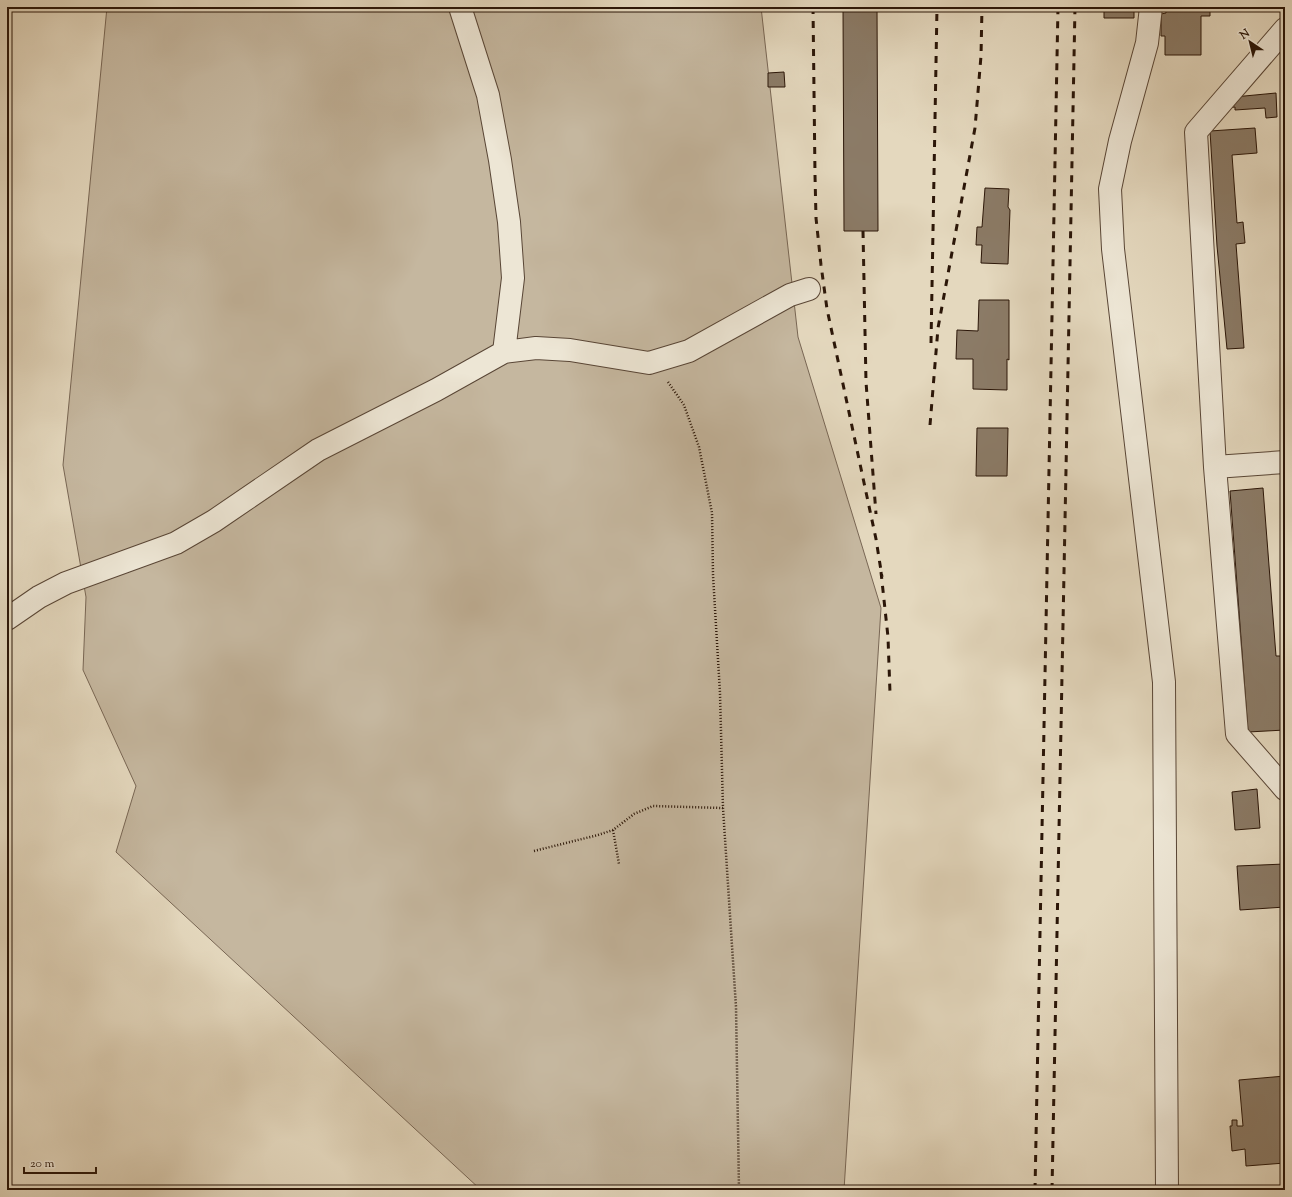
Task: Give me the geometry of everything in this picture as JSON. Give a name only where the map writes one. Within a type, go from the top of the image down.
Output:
[{"type":"lane","points":[[460,7],[488,95],[500,160],[509,222],[513,278],[504,352]]},
{"type":"lane","points":[[1151,7],[1147,43],[1120,141],[1110,189],[1113,249],[1164,682],[1167,1190]]},
{"type":"lane","points":[[1285,29],[1196,132],[1216,467],[1237,734],[1285,789]]},
{"type":"lane","points":[[7,619],[38,597],[66,583],[176,544],[214,521],[318,450],[436,390],[504,352],[536,348],[570,350],[649,364],[689,351],[790,295],[808,289]]},
{"type":"lane","points":[[1216,467],[1285,462]]},
{"type":"path","points":[[649,364],[668,382],[684,405],[699,447],[706,475],[712,513],[713,575],[720,693],[723,808],[736,1007],[739,1190]]},
{"type":"path","points":[[534,851],[613,830],[634,814],[653,806],[723,808]]},
{"type":"path","points":[[613,830],[619,864]]},
{"type":"shaded area","points":[[107,7],[761,7],[798,337],[881,608],[844,1190],[481,1190],[116,852],[136,786],[83,670],[86,597],[63,465]]},
{"type":"building","points":[[843,7],[877,7],[878,231],[844,231]]},
{"type":"building","points":[[1104,7],[1134,7],[1134,18],[1104,18]]},
{"type":"building","points":[[1166,7],[1210,7],[1210,16],[1201,16],[1201,55],[1165,55],[1165,36],[1161,36],[1161,14],[1166,13]]},
{"type":"building","points":[[784,72],[785,87],[768,87],[768,73]]},
{"type":"building","points":[[1276,93],[1277,117],[1266,118],[1265,108],[1235,110],[1235,107],[1226,108],[1234,97]]},
{"type":"building","points":[[1255,128],[1257,153],[1232,155],[1237,223],[1243,222],[1245,243],[1236,244],[1244,348],[1227,349],[1217,246],[1210,131]]},
{"type":"building","points":[[985,188],[1009,189],[1008,207],[1010,210],[1008,264],[981,263],[982,245],[976,245],[977,227],[982,227]]},
{"type":"building","points":[[979,300],[1009,300],[1009,360],[1007,359],[1007,390],[973,389],[973,359],[956,359],[957,330],[978,331]]},
{"type":"building","points":[[977,428],[1008,428],[1007,476],[976,476]]},
{"type":"building","points":[[1263,488],[1276,656],[1285,656],[1285,730],[1248,732],[1230,491]]},
{"type":"building","points":[[1257,789],[1260,828],[1235,830],[1232,792]]},
{"type":"building","points":[[1285,864],[1285,907],[1240,910],[1237,866]]},
{"type":"building","points":[[1285,1076],[1285,1163],[1246,1166],[1245,1149],[1232,1151],[1230,1126],[1232,1126],[1232,1120],[1237,1120],[1237,1126],[1243,1126],[1239,1080]]},
{"type":"railway","points":[[813,7],[816,218],[821,265],[827,309],[876,539],[882,577]]},
{"type":"railway","points":[[931,343],[937,7]]},
{"type":"railway","points":[[930,425],[938,328],[975,128],[981,56],[982,7]]},
{"type":"railway","points":[[1035,1190],[1058,7]]},
{"type":"railway","points":[[1052,1190],[1075,7]]},
{"type":"railway","points":[[863,231],[866,382],[876,514]]},
{"type":"railway","points":[[881,572],[888,637],[890,693]]}]
